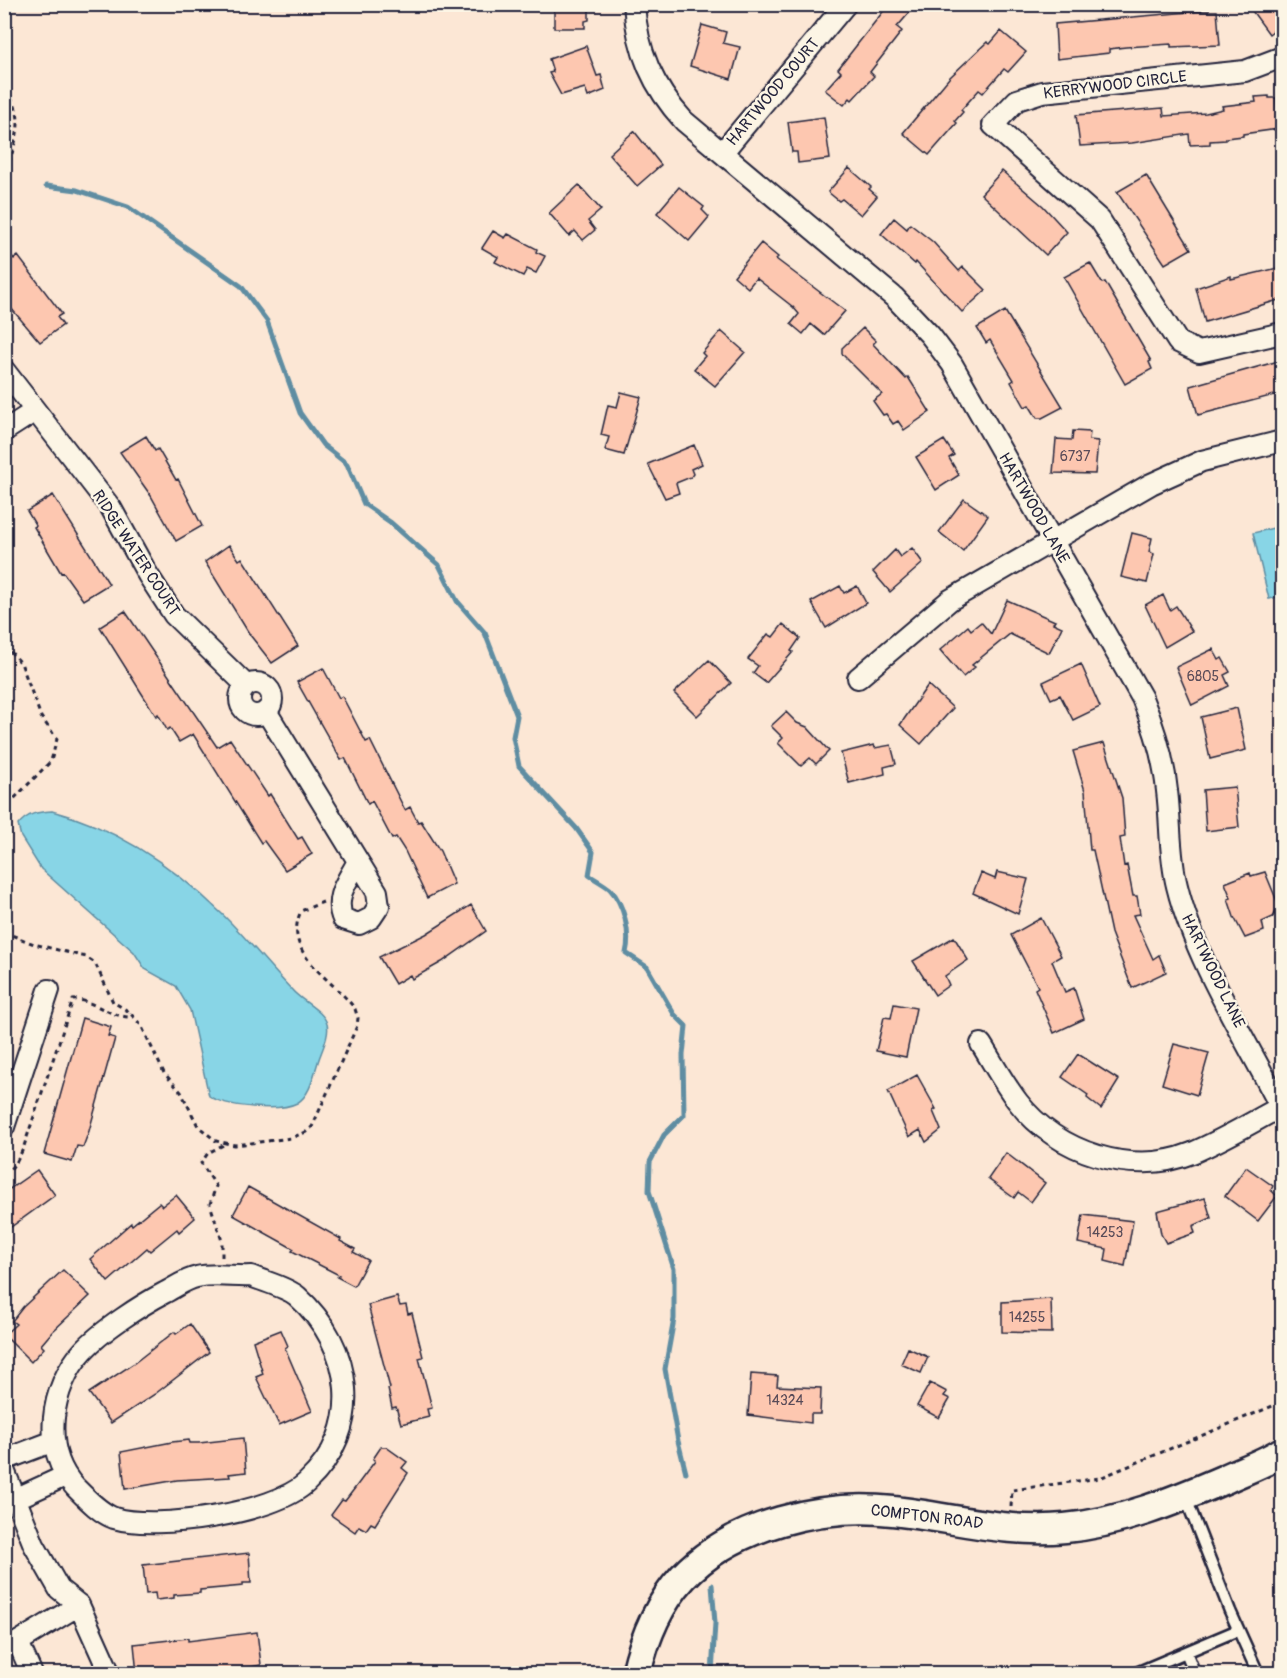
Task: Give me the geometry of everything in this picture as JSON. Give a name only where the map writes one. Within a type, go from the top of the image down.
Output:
[{"type":"main road","name":"COMPTON ROAD","points":[[636,1674],[652,1624],[683,1576],[727,1544],[770,1525],[811,1514],[862,1509],[892,1510],[981,1524],[1064,1528],[1104,1522],[1185,1496],[1282,1452]]},
{"type":"street","name":"HARTWOOD LANE","points":[[634,4],[640,49],[658,90],[684,121],[895,298],[930,335],[952,364],[1149,714],[1167,789],[1172,863],[1183,907],[1196,944],[1282,1108]]},
{"type":"street","name":"HARTWOOD COURT","points":[[722,153],[846,4]]},
{"type":"street","name":"KERRYWOOD CIRCLE","points":[[1282,57],[1245,71],[1042,92],[1017,100],[993,125],[1100,220],[1178,342],[1199,352],[1282,333]]},
{"type":"street","name":"RIDGE WATER COURT","points":[[4,370],[111,508],[148,575],[174,615],[247,686],[240,701],[244,709],[250,714],[259,715],[266,711],[377,892],[379,906],[371,918],[358,924],[343,919],[338,907],[339,901]]},
{"type":"street","points":[[4,431],[35,411]]},
{"type":"street","points":[[858,678],[950,600],[1053,540],[1173,473],[1229,452],[1282,441]]},
{"type":"street","points":[[339,901],[358,861]]},
{"type":"street","points":[[4,1126],[49,990]]},
{"type":"street","points":[[981,1044],[1019,1103],[1038,1123],[1071,1146],[1109,1159],[1146,1162],[1191,1153],[1282,1108]]},
{"type":"street","points":[[251,1276],[296,1295],[332,1335],[345,1373],[346,1407],[333,1451],[306,1484],[267,1506],[216,1516],[148,1523],[113,1518],[88,1500],[64,1476],[54,1441],[53,1413],[62,1385],[83,1351],[144,1304],[196,1277],[222,1277],[251,1276]]},
{"type":"street","points":[[4,1460],[54,1441]]},
{"type":"street","points":[[4,1470],[33,1545],[59,1589],[79,1605],[110,1674]]},
{"type":"street","points":[[15,1499],[64,1476]]},
{"type":"street","points":[[32,1674],[11,1645],[79,1605]]},
{"type":"lane","points":[[1185,1496],[1256,1673]]},
{"type":"lane","points":[[1134,1674],[1238,1630]]},
{"type":"lane","points":[[1186,1652],[1195,1674]]},
{"type":"path","points":[[4,91],[16,102],[20,122],[4,179]]},
{"type":"path","points":[[4,645],[21,663],[41,717],[57,739],[51,761],[4,809]]},
{"type":"path","points":[[4,859],[7,869],[4,869]]},
{"type":"path","points":[[4,932],[34,944],[86,957],[101,971],[113,1002],[130,1013],[141,1025],[158,1064],[181,1092],[198,1126],[225,1144],[235,1145],[291,1138],[312,1127],[357,1026],[358,1018],[348,999],[312,965],[299,942],[294,925],[301,911],[308,906],[339,901]]},
{"type":"path","points":[[4,1175],[16,1163],[23,1149],[73,1000],[82,999],[114,1016],[128,1017],[130,1013]]},
{"type":"path","points":[[222,1277],[222,1241],[210,1204],[216,1186],[201,1163],[208,1153],[225,1144]]},
{"type":"path","points":[[1017,1489],[1100,1478],[1282,1402]]},
{"type":"water","points":[[1282,526],[1282,596],[1269,599],[1253,533]]},
{"type":"water","points":[[52,811],[76,818],[122,839],[184,880],[221,913],[296,994],[322,1015],[328,1028],[327,1037],[311,1083],[302,1099],[289,1106],[266,1108],[227,1103],[209,1096],[190,1010],[176,986],[145,969],[134,952],[41,869],[21,837],[18,825],[25,818],[33,814]]},
{"type":"building","points":[[554,4],[589,4],[589,20],[585,21],[585,28],[554,28]]},
{"type":"building","points":[[889,4],[917,4],[897,27],[902,31],[870,72],[874,76],[852,100],[850,98],[844,105],[825,90],[841,72],[838,69]]},
{"type":"building","points":[[1247,4],[1282,4],[1282,24],[1269,34]]},
{"type":"building","points":[[1217,11],[1220,45],[1171,47],[1171,44],[1126,47],[1109,49],[1109,53],[1057,59],[1055,24]]},
{"type":"building","points":[[702,25],[726,32],[723,43],[740,47],[731,79],[690,66]]},
{"type":"building","points":[[1001,31],[1026,52],[1008,72],[1004,69],[983,93],[979,90],[961,110],[963,112],[955,121],[957,123],[929,155],[903,133],[949,78],[987,42],[990,44]]},
{"type":"building","points":[[586,46],[597,76],[601,75],[605,90],[588,97],[585,88],[561,95],[549,73],[553,72],[549,59]]},
{"type":"building","points":[[1269,96],[1269,98],[1276,98],[1278,129],[1210,141],[1210,144],[1190,145],[1189,134],[1132,143],[1080,146],[1076,115],[1163,108],[1164,116],[1206,113],[1223,109],[1222,106],[1256,102],[1255,97]]},
{"type":"building","points":[[824,117],[830,159],[798,163],[797,152],[792,152],[788,122]]},
{"type":"building","points":[[634,131],[661,165],[637,186],[609,154]]},
{"type":"building","points":[[849,168],[871,187],[869,189],[877,196],[861,215],[842,199],[839,201],[828,192]]},
{"type":"building","points":[[1002,171],[1043,206],[1067,232],[1046,255],[981,194]]},
{"type":"building","points":[[1146,175],[1191,249],[1165,264],[1117,192]]},
{"type":"building","points":[[579,185],[601,210],[588,221],[595,230],[583,240],[575,231],[569,236],[549,213]]},
{"type":"building","points":[[679,187],[704,207],[702,210],[709,217],[689,241],[657,213]]},
{"type":"building","points":[[894,218],[907,229],[910,224],[933,242],[959,271],[963,267],[986,290],[962,312],[916,262],[915,264],[881,234]]},
{"type":"building","points":[[493,231],[505,238],[508,234],[537,249],[536,252],[545,256],[536,273],[527,269],[523,276],[495,262],[498,257],[482,248]]},
{"type":"building","points":[[761,243],[778,257],[776,259],[845,311],[824,335],[811,324],[803,334],[791,324],[799,314],[793,307],[756,278],[748,288],[734,276]]},
{"type":"building","points":[[4,247],[14,259],[18,256],[62,314],[57,317],[63,325],[40,342],[4,300]]},
{"type":"building","points":[[1090,263],[1102,283],[1105,282],[1151,361],[1149,362],[1152,369],[1125,384],[1064,277]]},
{"type":"building","points":[[1282,267],[1282,299],[1205,322],[1196,288],[1231,276],[1231,279]]},
{"type":"building","points":[[1005,311],[1063,407],[1042,418],[1037,418],[1029,405],[1025,407],[1011,382],[1014,380],[990,340],[986,343],[977,328]]},
{"type":"building","points":[[863,328],[876,341],[873,344],[906,379],[908,377],[930,412],[904,430],[898,421],[893,424],[886,414],[883,415],[873,401],[882,394],[842,354],[842,348]]},
{"type":"building","points":[[721,331],[745,352],[715,386],[694,369],[705,356],[702,353]]},
{"type":"building","points":[[1282,360],[1282,393],[1198,415],[1190,386]]},
{"type":"building","points":[[621,392],[641,397],[624,455],[605,450],[609,437],[601,435],[608,405],[617,407]]},
{"type":"building","points":[[1073,431],[1090,432],[1089,440],[1098,441],[1095,474],[1053,473],[1056,439],[1072,440]]},
{"type":"building","points":[[146,436],[155,451],[158,449],[176,480],[178,479],[202,526],[176,541],[151,496],[120,452]]},
{"type":"building","points":[[944,440],[954,455],[949,458],[959,475],[936,490],[916,457]]},
{"type":"building","points":[[694,445],[702,464],[691,469],[693,474],[691,477],[676,483],[679,493],[665,498],[648,464]]},
{"type":"building","points":[[53,495],[109,584],[83,600],[63,572],[61,573],[27,511]]},
{"type":"building","points":[[964,499],[988,516],[963,551],[939,532]]},
{"type":"building","points":[[1132,533],[1152,538],[1149,552],[1154,554],[1147,583],[1121,577]]},
{"type":"building","points":[[229,545],[239,560],[242,558],[298,646],[272,663],[250,635],[205,562]]},
{"type":"building","points":[[912,548],[923,563],[890,592],[873,572],[895,550],[900,557]]},
{"type":"building","points":[[840,586],[844,593],[857,586],[866,603],[826,628],[811,602]]},
{"type":"building","points":[[1163,595],[1170,610],[1176,606],[1192,631],[1165,647],[1145,605]]},
{"type":"building","points":[[1007,600],[1055,621],[1053,623],[1062,627],[1049,653],[1010,634],[972,665],[975,667],[963,677],[940,650],[968,626],[971,630],[981,622],[991,634]]},
{"type":"building","points":[[125,611],[217,747],[230,739],[268,796],[270,794],[298,839],[302,837],[312,854],[285,870],[264,841],[261,843],[193,734],[179,742],[170,728],[167,730],[158,714],[156,716],[100,627]]},
{"type":"building","points":[[783,624],[800,638],[791,651],[793,652],[766,683],[753,673],[758,666],[748,659],[768,634],[773,637]]},
{"type":"building","points":[[1213,649],[1219,660],[1222,658],[1230,672],[1224,675],[1229,686],[1192,705],[1176,667]]},
{"type":"building","points":[[709,660],[731,683],[697,716],[674,693]]},
{"type":"building","points":[[1081,664],[1100,707],[1073,720],[1060,695],[1051,699],[1043,682]]},
{"type":"building","points":[[323,668],[339,698],[342,696],[366,742],[370,740],[405,810],[410,807],[418,822],[421,821],[440,851],[454,884],[427,898],[405,851],[396,837],[392,839],[372,801],[368,804],[345,758],[341,760],[297,682]]},
{"type":"building","points":[[928,685],[953,708],[921,744],[900,725]]},
{"type":"building","points":[[1237,708],[1246,750],[1210,759],[1201,717]]},
{"type":"building","points":[[786,712],[797,723],[807,727],[829,751],[816,764],[810,758],[801,766],[778,743],[783,738],[771,726]]},
{"type":"building","points":[[1104,743],[1122,798],[1125,837],[1120,838],[1124,866],[1127,865],[1133,896],[1137,896],[1140,914],[1133,915],[1153,959],[1159,955],[1166,972],[1132,988],[1111,933],[1093,850],[1090,850],[1085,791],[1073,751]]},
{"type":"building","points":[[874,745],[875,748],[891,745],[896,764],[884,767],[885,774],[849,783],[841,753]]},
{"type":"building","points":[[1235,787],[1239,827],[1206,831],[1203,790]]},
{"type":"building","points":[[997,872],[1028,879],[1018,914],[973,893],[981,873],[995,879]]},
{"type":"building","points":[[1265,872],[1279,906],[1273,917],[1262,922],[1264,931],[1245,938],[1234,917],[1228,899],[1231,898],[1225,883],[1250,873],[1251,876]]},
{"type":"building","points":[[471,905],[486,931],[442,962],[412,979],[410,975],[395,984],[379,957],[426,934]]},
{"type":"building","points":[[1041,918],[1061,956],[1052,961],[1065,992],[1074,988],[1084,1019],[1054,1033],[1035,989],[1038,987],[1011,935]]},
{"type":"building","points":[[954,937],[968,960],[945,976],[949,985],[935,995],[913,961]]},
{"type":"building","points":[[894,1004],[916,1008],[906,1057],[876,1051],[884,1017],[891,1018]]},
{"type":"building","points":[[82,1018],[111,1027],[108,1036],[115,1038],[89,1131],[83,1147],[77,1146],[72,1162],[44,1154]]},
{"type":"building","points":[[1174,1044],[1209,1053],[1197,1095],[1162,1084]]},
{"type":"building","points":[[1078,1054],[1119,1080],[1101,1109],[1087,1098],[1088,1095],[1062,1077]]},
{"type":"building","points":[[917,1075],[936,1109],[933,1111],[941,1130],[926,1142],[920,1130],[909,1137],[888,1091]]},
{"type":"building","points":[[1006,1153],[1045,1183],[1031,1202],[1018,1192],[1014,1198],[988,1179]]},
{"type":"building","points":[[1246,1167],[1273,1186],[1271,1190],[1277,1196],[1258,1221],[1225,1196]]},
{"type":"building","points":[[37,1170],[55,1195],[4,1232],[4,1193]]},
{"type":"building","points":[[248,1187],[341,1239],[340,1241],[355,1249],[353,1252],[368,1260],[354,1286],[337,1277],[339,1275],[292,1251],[294,1249],[233,1215]]},
{"type":"building","points":[[176,1195],[195,1218],[179,1232],[177,1229],[150,1251],[147,1248],[108,1282],[90,1259],[131,1223],[132,1225],[159,1203],[162,1206]]},
{"type":"building","points":[[1205,1198],[1211,1218],[1193,1226],[1195,1233],[1166,1243],[1161,1234],[1157,1211]]},
{"type":"building","points":[[1083,1215],[1133,1221],[1125,1266],[1105,1261],[1107,1249],[1078,1243]]},
{"type":"building","points":[[63,1270],[90,1296],[52,1332],[41,1345],[44,1348],[31,1362],[4,1335],[16,1324],[12,1321],[23,1307]]},
{"type":"building","points":[[397,1297],[400,1306],[406,1305],[408,1314],[412,1313],[423,1357],[419,1358],[432,1408],[427,1409],[429,1417],[401,1424],[396,1407],[392,1408],[388,1389],[390,1388],[368,1305]]},
{"type":"building","points":[[1051,1299],[1052,1333],[1002,1332],[1002,1302]]},
{"type":"building","points":[[190,1324],[209,1352],[155,1394],[111,1423],[89,1393],[133,1364],[174,1332],[176,1334]]},
{"type":"building","points":[[281,1330],[288,1346],[285,1348],[312,1411],[279,1425],[256,1377],[263,1374],[253,1341]]},
{"type":"building","points":[[908,1348],[928,1357],[921,1373],[901,1364]]},
{"type":"building","points":[[751,1374],[778,1376],[777,1386],[821,1388],[820,1414],[811,1414],[811,1423],[748,1415]]},
{"type":"building","points":[[930,1383],[947,1392],[944,1396],[950,1399],[939,1418],[917,1406]]},
{"type":"building","points":[[243,1438],[246,1472],[229,1474],[230,1477],[177,1480],[125,1489],[121,1452],[189,1440],[190,1443],[199,1443]]},
{"type":"building","points":[[381,1447],[386,1447],[407,1462],[402,1468],[408,1473],[375,1525],[371,1523],[366,1530],[359,1526],[355,1532],[331,1515],[342,1500],[345,1501],[375,1461],[373,1459]]},
{"type":"building","points":[[249,1553],[251,1583],[243,1583],[243,1586],[200,1590],[200,1593],[174,1595],[174,1598],[156,1600],[155,1593],[146,1594],[143,1565]]},
{"type":"building","points":[[257,1632],[261,1665],[216,1674],[137,1674],[134,1644],[188,1638],[188,1641]]},
{"type":"waterway","points":[[46,186],[77,190],[128,207],[241,286],[267,321],[300,413],[323,445],[347,464],[364,504],[390,522],[439,565],[457,601],[485,633],[517,716],[513,737],[519,766],[576,828],[593,852],[589,875],[610,889],[623,911],[628,937],[626,953],[647,967],[674,1014],[686,1026],[683,1055],[684,1115],[664,1135],[650,1162],[649,1191],[674,1269],[674,1319],[665,1369],[686,1473]]},
{"type":"waterway","points":[[712,1585],[715,1623],[712,1674]]}]
